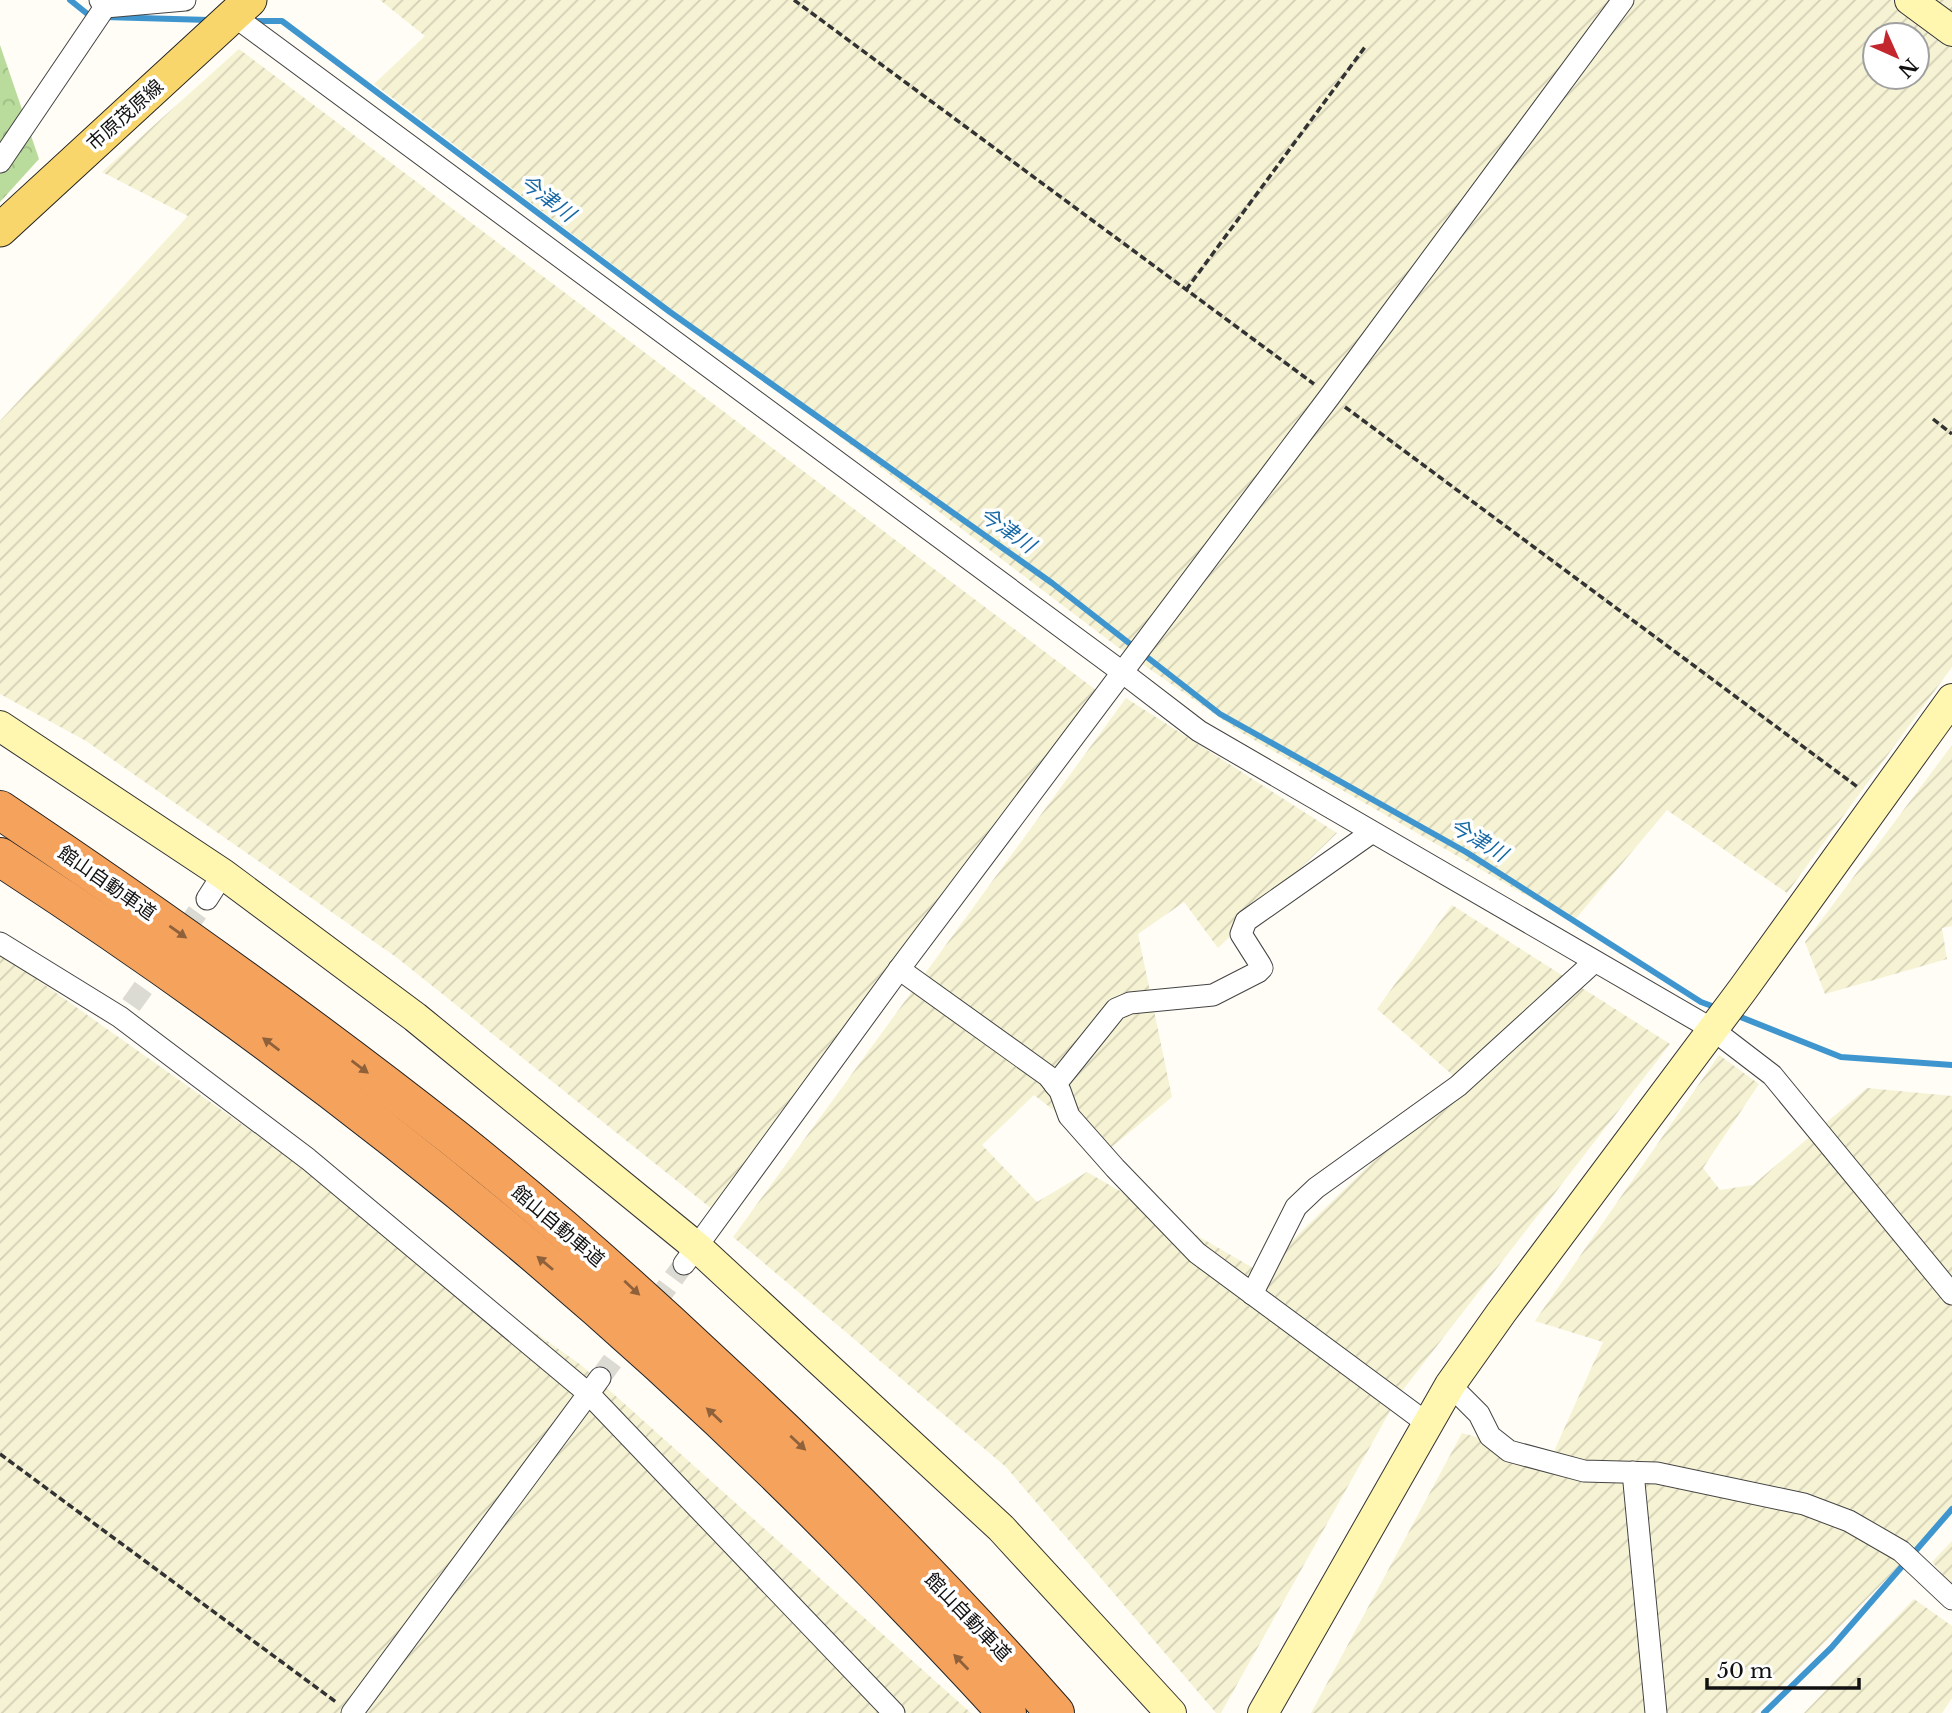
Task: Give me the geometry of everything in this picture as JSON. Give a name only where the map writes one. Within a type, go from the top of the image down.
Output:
[{"type":"highway","name":"館山自動車道","points":[[0,810],[111,884],[278,1004],[455,1139],[623,1280],[814,1457],[1001,1651],[1055,1713]]},
{"type":"highway","name":"館山自動車道","points":[[0,857],[247,1025],[433,1168],[599,1308],[788,1483],[1007,1713]]},
{"type":"main road","name":"市原茂原線","points":[[0,230],[233,16]]},
{"type":"street","points":[[0,162],[103,3],[185,0]]},
{"type":"street","points":[[691,1256],[899,969],[1330,396],[1623,0]]},
{"type":"street","points":[[1910,0],[1952,31]]},
{"type":"street","points":[[233,16],[1199,730],[1371,833],[1712,1029],[1772,1075],[1952,1294]]},
{"type":"street","points":[[1263,1713],[1450,1385],[1878,802],[1941,730],[1952,699]]},
{"type":"street","points":[[0,726],[223,874],[415,1017],[1001,1528],[1171,1713]]},
{"type":"street","points":[[1055,1085],[1116,1009],[1130,1003],[1213,995],[1258,972],[1262,968],[1241,934],[1246,921],[1371,833]]},
{"type":"street","points":[[207,899],[223,874]]},
{"type":"street","points":[[0,943],[126,1011],[595,1386],[894,1713]]},
{"type":"street","points":[[1252,1294],[1296,1207],[1316,1188],[1458,1086],[1594,962]]},
{"type":"street","points":[[899,969],[1048,1076],[1060,1091],[1069,1116],[1197,1253],[1428,1424]]},
{"type":"street","points":[[1450,1385],[1479,1414],[1490,1436],[1509,1451],[1584,1471],[1657,1473],[1791,1501],[1849,1521],[1901,1551],[1952,1599]]},
{"type":"street","points":[[345,1709],[595,1386]]},
{"type":"street","points":[[1633,1472],[1656,1713]]},
{"type":"path","points":[[794,0],[1878,802]]},
{"type":"path","points":[[1186,290],[1365,47]]},
{"type":"path","points":[[1933,419],[1952,434]]},
{"type":"path","points":[[0,1454],[345,1709]]},
{"type":"shaded area","points":[[380,0],[1952,0],[1952,667],[1787,893],[1667,810],[1573,922],[1242,733],[1115,645],[374,84],[425,36]]},
{"type":"shaded area","points":[[239,49],[1096,690],[712,1209],[396,957],[86,741],[0,694],[0,421],[188,216],[102,172]]},
{"type":"shaded area","points":[[1126,698],[1337,833],[1218,948],[1184,902],[1138,934],[1172,1097],[1107,1151],[1034,1095],[982,1145],[1037,1202],[1087,1172],[1260,1272],[1457,1079],[1377,1009],[1452,905],[1670,1044],[1399,1395],[1221,1713],[1216,1713],[1006,1467],[733,1237]]},
{"type":"shaded area","points":[[1952,745],[1952,926],[1942,928],[1947,959],[1825,994],[1805,942]]},
{"type":"shaded area","points":[[0,953],[581,1365],[971,1713],[0,1713]]},
{"type":"shaded area","points":[[1719,1055],[1759,1084],[1703,1168],[1720,1190],[1753,1185],[1867,1088],[1952,1096],[1952,1512],[1755,1713],[1311,1713],[1462,1433],[1551,1458],[1603,1342],[1535,1321]]},
{"type":"shaded area","points":[[1952,1541],[1952,1585],[1932,1562]]},
{"type":"shaded area","points":[[1914,1599],[1952,1626],[1952,1698],[1942,1713],[1804,1713]]},
{"type":"green space","points":[[0,45],[39,159],[0,202]]},
{"type":"waterway","name":"今津川","points":[[70,0],[90,16],[94,16]]},
{"type":"waterway","name":"今津川","points":[[104,17],[209,20]]},
{"type":"waterway","name":"今津川","points":[[251,21],[282,21],[670,312],[1052,583],[1220,714],[1466,852],[1701,1002],[1720,1009]]},
{"type":"waterway","name":"今津川","points":[[1733,1014],[1841,1057],[1952,1065]]},
{"type":"waterway","points":[[1764,1713],[1831,1648],[1952,1509]]},
{"type":"tunnel","points":[[131,1005],[207,899]]},
{"type":"tunnel","points":[[600,1378],[684,1264]]}]
